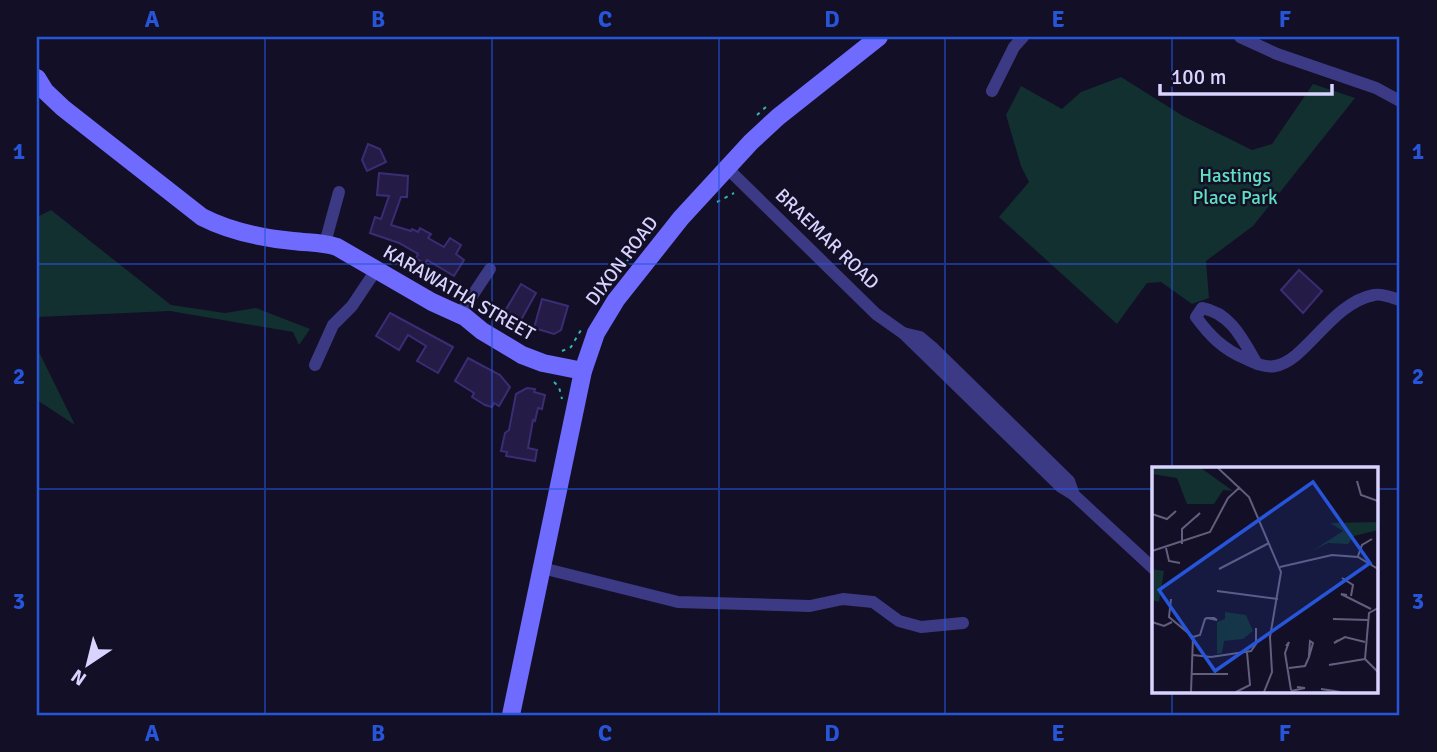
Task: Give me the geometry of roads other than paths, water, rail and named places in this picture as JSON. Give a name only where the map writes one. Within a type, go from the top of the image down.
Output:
[{"type":"main road","name":"DIXON ROAD","points":[[511,715],[583,371],[596,333],[616,300],[652,252],[727,168],[778,117],[878,37]]},
{"type":"main road","name":"KARAWATHA STREET","points":[[39,88],[209,221],[235,230],[280,239],[325,243],[345,251],[432,303],[460,314],[522,355],[543,363],[583,371]]},
{"type":"street","points":[[992,91],[1014,47],[1023,37]]},
{"type":"street","points":[[1240,37],[1277,54],[1376,88],[1400,101]]},
{"type":"street","name":"BRAEMAR ROAD","points":[[727,168],[876,314],[903,333],[1051,477],[1152,568]]},
{"type":"street","points":[[325,243],[340,192]]},
{"type":"street","points":[[460,314],[490,269]]},
{"type":"street","points":[[315,365],[333,325],[352,306],[376,271]]},
{"type":"street","points":[[1257,364],[1236,328],[1216,310],[1202,308],[1196,317],[1212,338],[1234,354],[1257,364],[1274,366],[1289,362],[1341,309],[1376,294],[1400,300]]},
{"type":"street","points":[[542,569],[678,602],[810,606],[843,599],[873,602],[899,621],[921,627],[963,623]]},
{"type":"park label","name":"Hastings Place Park","points":[[1235,187]]}]
